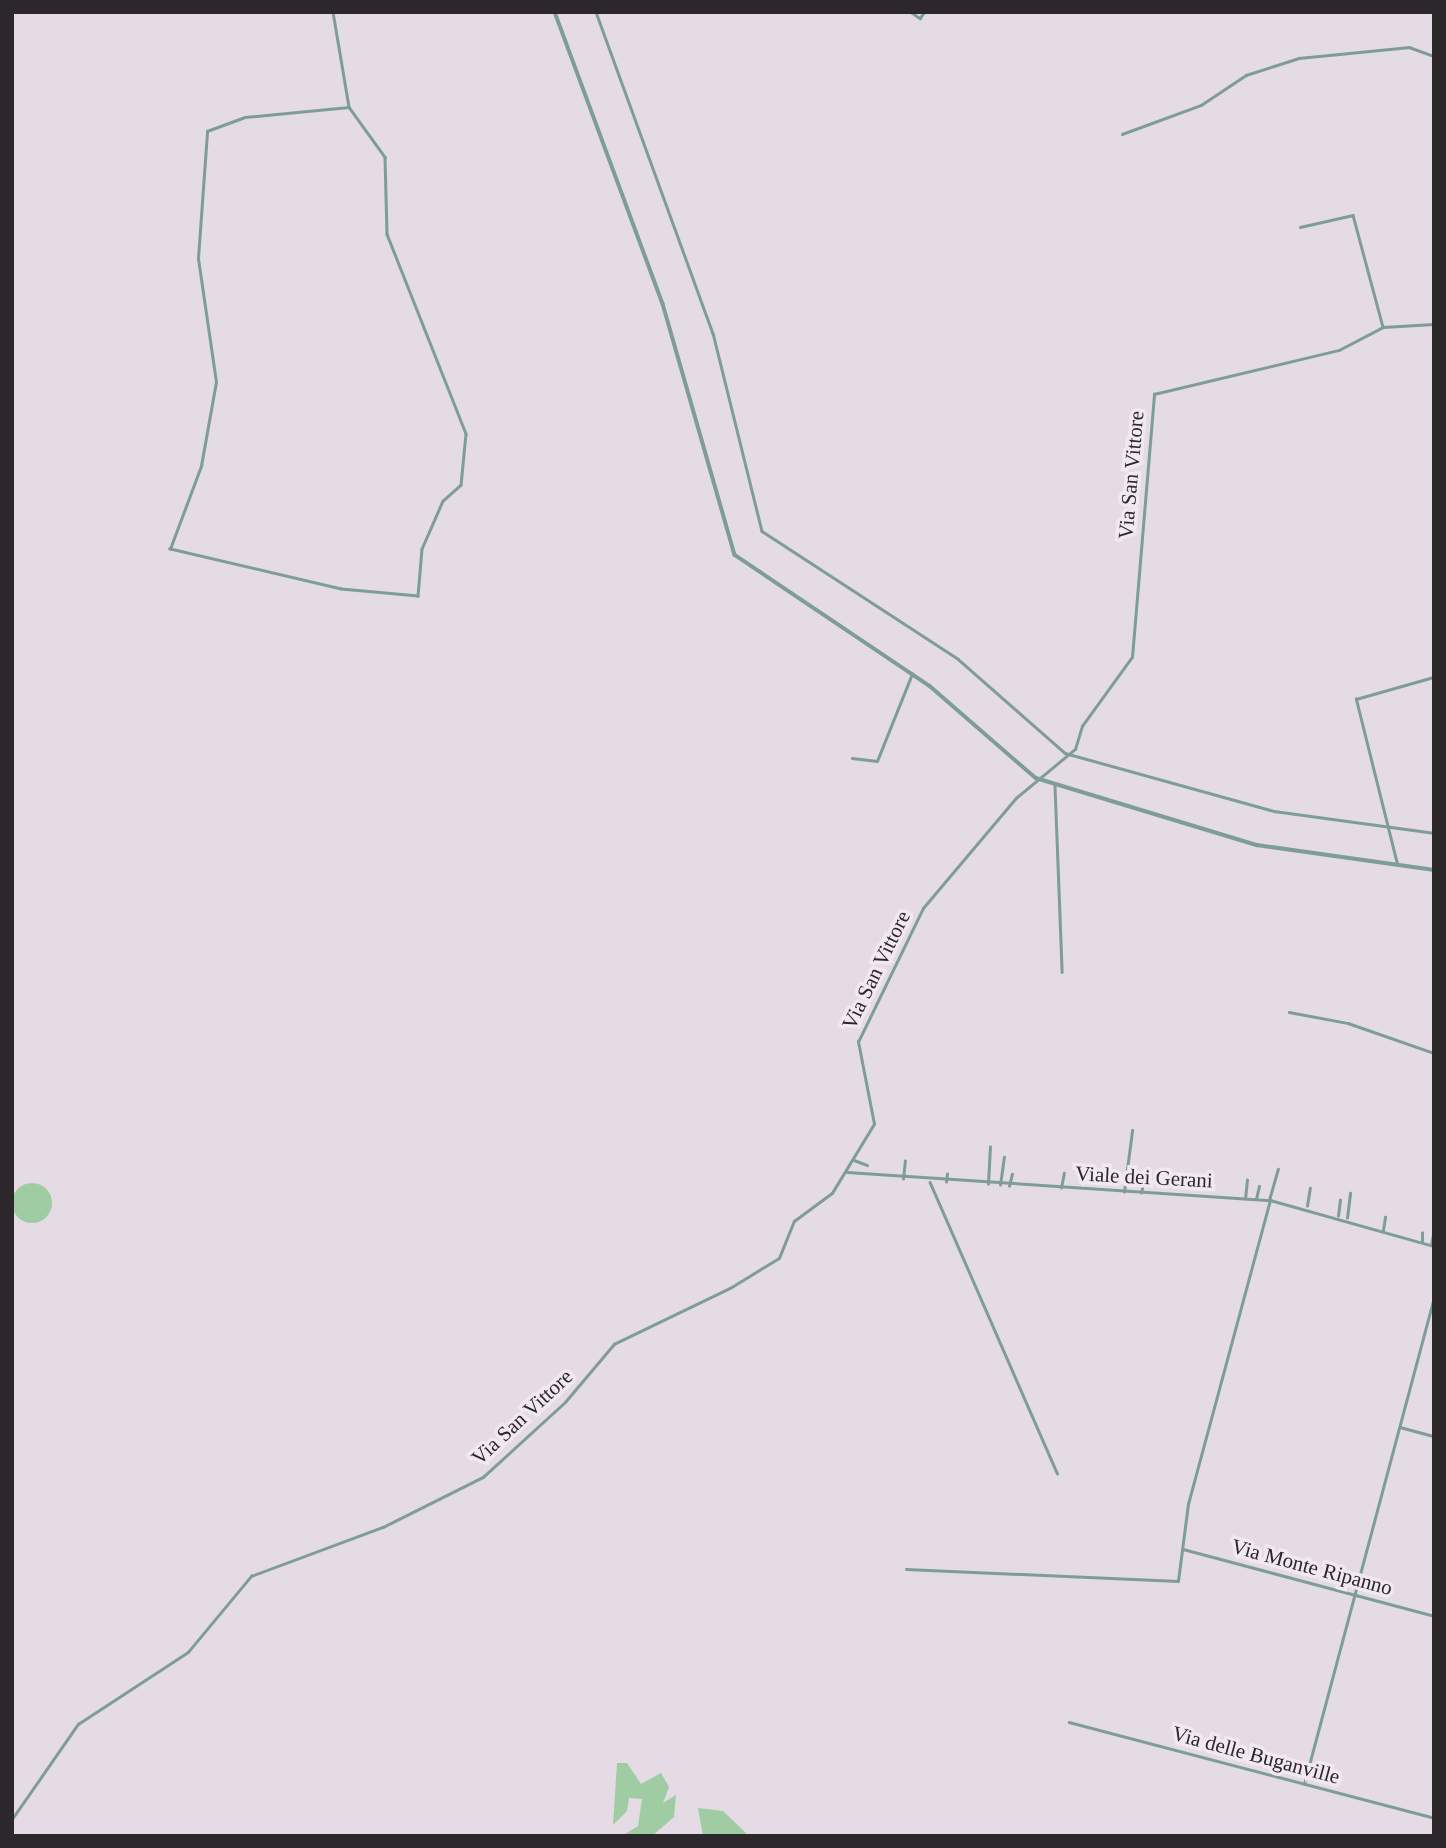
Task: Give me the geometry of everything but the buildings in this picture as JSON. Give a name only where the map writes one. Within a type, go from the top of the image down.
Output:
[{"type":"street","points":[[332,12],[349,107],[385,157],[387,234],[467,435],[461,485],[443,501],[422,549],[418,596],[341,589],[170,549],[201,466],[216,382],[198,258],[207,131],[245,117],[349,107]]},
{"type":"street","points":[[555,12],[663,304],[735,555],[912,674],[1036,778],[1055,786],[1257,845],[1434,870]]},
{"type":"street","points":[[596,12],[713,333],[762,531],[958,659],[1055,748],[1274,811],[1434,833]]},
{"type":"street","points":[[911,12],[920,18],[923,12]]},
{"type":"street","points":[[1122,134],[1201,106],[1246,75],[1324,51],[1409,47],[1434,56]]},
{"type":"street","points":[[1300,228],[1353,215],[1383,327]]},
{"type":"street","name":"Via San Vittore","points":[[12,1819],[78,1724],[188,1652],[251,1576],[383,1527],[483,1478],[565,1402],[614,1344],[770,1265],[794,1221],[826,1200],[847,1172],[874,1124],[858,1059],[865,1020],[935,891],[1036,778],[1070,754],[1082,726],[1132,657],[1154,394],[1339,350],[1383,327],[1434,324]]},
{"type":"street","points":[[852,758],[877,761],[912,674]]},
{"type":"street","points":[[1396,864],[1356,699],[1434,677]]},
{"type":"street","points":[[1055,786],[1062,972]]},
{"type":"street","points":[[1289,1012],[1348,1023],[1434,1053]]},
{"type":"street","points":[[1124,1192],[1132,1130]]},
{"type":"street","points":[[988,1184],[989,1147]]},
{"type":"street","points":[[1000,1185],[1004,1157]]},
{"type":"street","points":[[854,1160],[867,1165]]},
{"type":"street","points":[[903,1179],[905,1161]]},
{"type":"street","points":[[906,1569],[1174,1584],[1183,1549],[1188,1504],[1278,1168]]},
{"type":"street","name":"Viale dei Gerani","points":[[847,1172],[930,1182],[1269,1200],[1307,1206],[1432,1245]]},
{"type":"street","points":[[1061,1188],[1064,1173]]},
{"type":"street","points":[[946,1182],[947,1174]]},
{"type":"street","points":[[1009,1186],[1012,1174]]},
{"type":"street","points":[[1141,1193],[1144,1179]]},
{"type":"street","points":[[1245,1199],[1247,1180]]},
{"type":"street","points":[[930,1182],[1057,1474]]},
{"type":"street","points":[[1256,1199],[1259,1186]]},
{"type":"street","points":[[1307,1206],[1310,1188]]},
{"type":"street","points":[[1346,1219],[1350,1193]]},
{"type":"street","points":[[1338,1216],[1340,1199]]},
{"type":"street","points":[[1382,1230],[1385,1217]]},
{"type":"street","points":[[1432,1245],[1434,1229]]},
{"type":"street","points":[[1422,1233],[1422,1242]]},
{"type":"street","points":[[1304,1784],[1434,1297]]},
{"type":"street","points":[[1399,1427],[1434,1436]]},
{"type":"street","name":"Via Monte Ripanno","points":[[1183,1549],[1434,1616]]},
{"type":"street","name":"Via delle Buganville","points":[[1069,1722],[1434,1818]]},
{"type":"green space","points":[[32,1183],[46,1189],[52,1203],[46,1217],[32,1223],[18,1217],[12,1203],[18,1189]]},
{"type":"green space","points":[[617,1763],[627,1763],[641,1784],[661,1773],[669,1787],[663,1803],[676,1795],[674,1817],[652,1836],[622,1836],[638,1826],[642,1799],[629,1798],[627,1811],[613,1825]]},
{"type":"green space","points":[[698,1808],[723,1811],[749,1836],[703,1836]]}]
